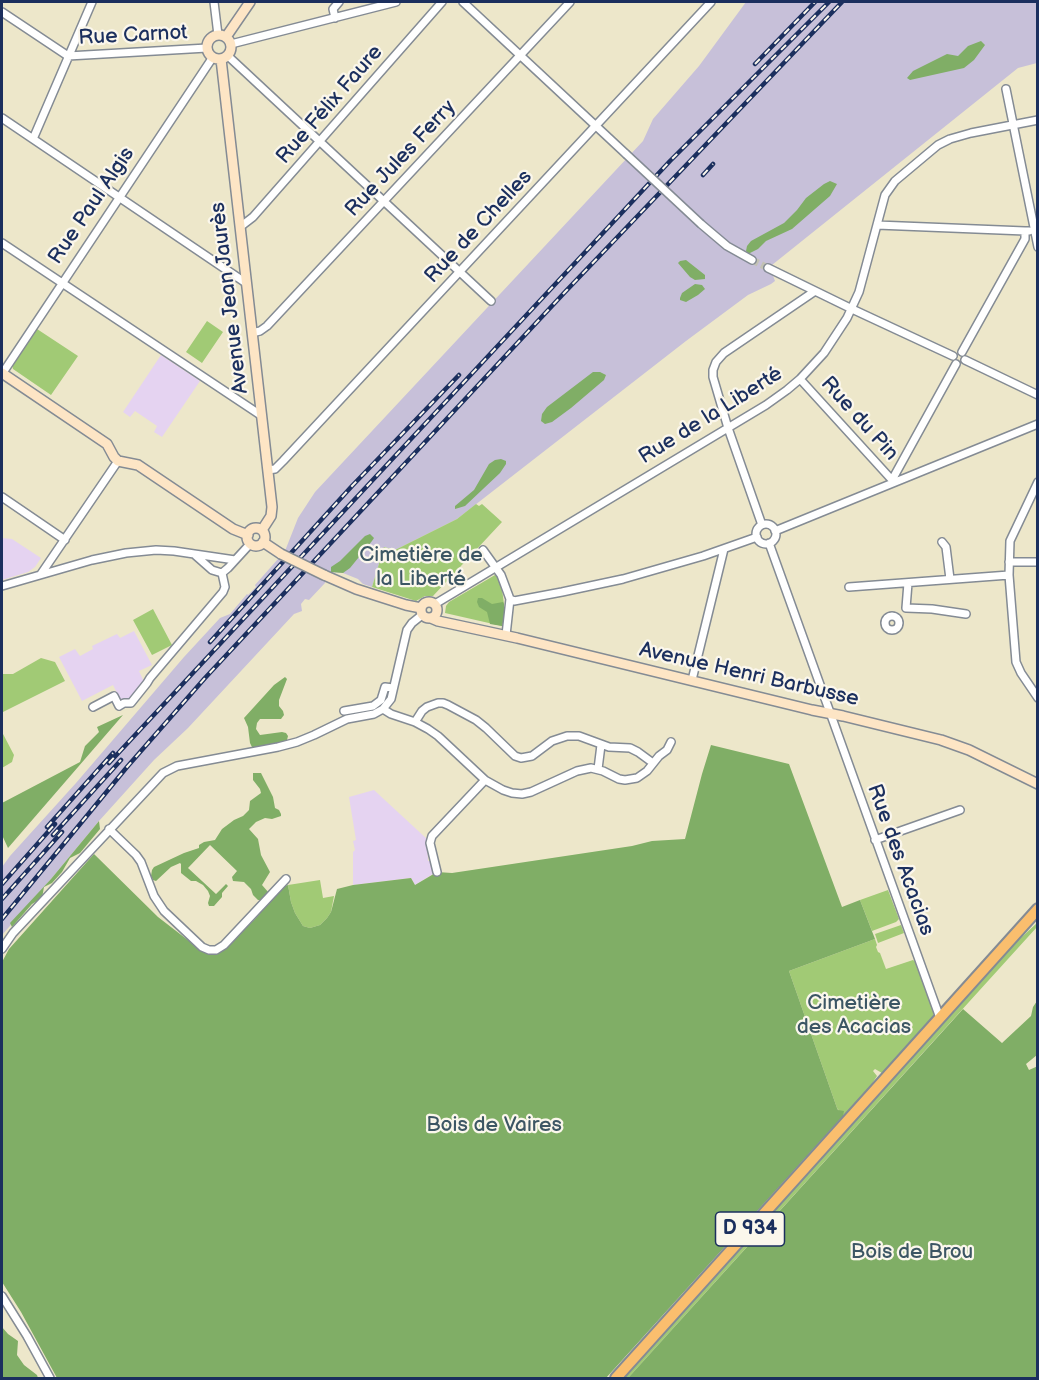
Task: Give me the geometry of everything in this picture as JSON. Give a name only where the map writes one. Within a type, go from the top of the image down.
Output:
[{"type":"main road","points":[[225,39],[250,2]]},
{"type":"main road","points":[[210,39],[225,39],[231,51],[220,57],[209,53],[207,48],[210,39]]},
{"type":"main road","name":"Avenue Jean Jaurès","points":[[220,57],[272,512],[262,530]]},
{"type":"main road","points":[[2,374],[107,444],[118,460],[138,465],[233,529],[249,540],[258,546],[264,542],[265,536],[262,530],[253,529],[249,540]]},
{"type":"main road","points":[[264,542],[280,554],[356,589],[429,612]]},
{"type":"main road","name":"Avenue Henri Barbusse","points":[[429,612],[446,622],[959,746],[1038,784]]},
{"type":"main road","name":"D 934","points":[[616,1378],[1038,909]]},
{"type":"street","points":[[33,139],[92,2]]},
{"type":"street","points":[[214,2],[225,39],[335,18],[396,2]]},
{"type":"street","points":[[335,18],[333,9],[339,2]]},
{"type":"street","name":"Rue Félix Faure","points":[[240,227],[254,217],[442,2]]},
{"type":"street","points":[[463,2],[701,224],[727,246],[752,260]]},
{"type":"street","name":"Rue Jules Ferry","points":[[252,333],[267,326],[570,2]]},
{"type":"street","name":"Rue de Chelles","points":[[268,470],[275,469],[283,461],[711,2]]},
{"type":"street","name":"Rue Carnot","points":[[2,12],[68,56],[207,48]]},
{"type":"street","points":[[220,57],[320,141],[491,301]]},
{"type":"street","name":"Rue Paul Algis","points":[[2,374],[119,197],[220,57]]},
{"type":"street","points":[[1006,89],[1038,248]]},
{"type":"street","points":[[2,118],[246,282]]},
{"type":"street","name":"Rue de la Liberté","points":[[429,612],[496,568],[778,397],[800,379],[831,345],[852,309],[859,292],[885,195],[891,185],[938,145],[957,136],[1038,120]]},
{"type":"street","points":[[877,225],[1034,231]]},
{"type":"street","points":[[962,352],[1026,239],[1025,231]]},
{"type":"street","points":[[2,243],[262,416]]},
{"type":"street","points":[[768,268],[954,356]]},
{"type":"street","points":[[762,525],[728,428],[713,370],[716,362],[724,353],[815,291]]},
{"type":"street","points":[[954,356],[962,352]]},
{"type":"street","points":[[962,352],[965,360]]},
{"type":"street","points":[[893,481],[956,364],[954,356]]},
{"type":"street","points":[[956,364],[962,364],[965,360]]},
{"type":"street","points":[[965,360],[1038,395]]},
{"type":"street","name":"Rue du Pin","points":[[800,379],[893,481]]},
{"type":"street","points":[[775,531],[893,481],[1038,424]]},
{"type":"street","points":[[41,574],[118,460]]},
{"type":"street","points":[[1038,482],[1010,541],[1009,562],[1016,662],[1038,698]]},
{"type":"street","points":[[2,497],[65,540]]},
{"type":"street","points":[[762,525],[771,526],[775,531],[775,537],[769,543],[762,543],[757,537],[757,531],[762,525]]},
{"type":"street","points":[[510,599],[514,601],[607,583],[665,568],[757,537]]},
{"type":"street","points":[[222,573],[235,560],[249,540]]},
{"type":"street","points":[[942,542],[946,547],[950,579]]},
{"type":"street","name":"Rue des Acacias","points":[[769,543],[940,1018]]},
{"type":"street","points":[[693,680],[724,549]]},
{"type":"street","points":[[483,550],[496,568],[510,599],[506,635]]},
{"type":"street","points":[[57,551],[58,559],[64,568]]},
{"type":"street","points":[[2,586],[115,555],[143,551],[174,551],[235,560]]},
{"type":"street","points":[[195,555],[209,568],[222,573]]},
{"type":"street","points":[[1009,562],[1038,562]]},
{"type":"street","points":[[93,707],[114,696],[119,706],[131,703],[155,671],[223,592],[225,587],[222,573]]},
{"type":"street","points":[[849,587],[1009,575]]},
{"type":"street","points":[[897,618],[906,608],[908,583]]},
{"type":"street","points":[[906,608],[966,614]]},
{"type":"street","points":[[344,711],[373,706],[381,700],[389,688],[407,630],[412,623],[429,612]]},
{"type":"street","points":[[2,949],[109,829],[168,770],[177,766],[297,742],[346,719],[374,714],[383,709],[391,699],[389,688]]},
{"type":"street","points":[[415,722],[422,711],[438,703],[448,705],[476,720],[515,756],[521,758],[532,756],[552,741],[567,736],[579,736],[609,747],[630,748],[653,762]]},
{"type":"street","points":[[383,709],[415,722],[438,736],[486,780],[512,793],[522,794],[538,789],[577,771],[591,768],[619,779],[630,780],[642,775],[658,756],[667,750],[671,742]]},
{"type":"street","points":[[598,769],[602,745]]},
{"type":"street","points":[[437,872],[430,843],[432,836],[486,780]]},
{"type":"street","points":[[875,840],[960,810]]},
{"type":"street","points":[[109,829],[141,862],[154,896],[164,911],[208,950],[216,950],[224,945],[285,879]]},
{"type":"street","points":[[2,1296],[50,1378]]},
{"type":"shaded area","points":[[746,2],[1037,2],[1037,63],[1018,68],[767,269],[772,273],[775,281],[748,295],[686,341],[457,519],[395,550],[384,547],[372,587],[343,573],[328,572],[325,583],[309,600],[305,599],[301,604],[302,611],[294,614],[188,728],[154,760],[2,935],[2,867],[10,856],[184,657],[220,618],[230,614],[256,587],[255,585],[285,551],[298,518],[315,492],[643,141],[653,119],[699,66]]},
{"type":"shaded area","points":[[161,355],[200,381],[162,437],[154,432],[157,426],[135,411],[130,417],[123,412]]},
{"type":"shaded area","points":[[2,538],[12,539],[41,558],[35,567],[28,572],[2,580]]},
{"type":"shaded area","points":[[134,631],[152,665],[139,671],[145,684],[136,696],[122,703],[113,685],[82,701],[59,657],[75,649],[80,656],[93,649],[92,646],[117,634],[120,638]]},
{"type":"shaded area","points":[[374,790],[427,839],[428,861],[431,861],[433,874],[415,885],[411,878],[353,885],[353,852],[355,850],[353,841],[356,840],[349,797]]},
{"type":"green space","points":[[981,41],[985,45],[974,60],[964,68],[910,80],[907,78],[913,71],[947,54],[958,56],[968,46]]},
{"type":"green space","points":[[830,181],[837,184],[830,196],[792,229],[766,241],[758,249],[748,254],[747,246],[751,241],[784,223],[806,198]]},
{"type":"green space","points":[[686,260],[705,275],[705,279],[695,280],[690,277],[678,263]]},
{"type":"green space","points":[[695,284],[702,285],[705,289],[686,302],[680,300],[682,293]]},
{"type":"green space","points":[[207,321],[223,332],[202,363],[186,352]]},
{"type":"green space","points":[[37,329],[78,356],[51,395],[13,369],[12,365]]},
{"type":"green space","points":[[593,372],[606,375],[604,380],[552,422],[545,424],[541,421],[542,414],[547,407]]},
{"type":"green space","points":[[501,459],[506,461],[506,464],[500,473],[465,506],[455,509],[455,506],[474,490],[489,464]]},
{"type":"green space","name":"Cimetière de la Liberté","points":[[476,504],[479,506],[482,504],[502,522],[433,596],[425,596],[416,601],[372,587],[384,547],[395,550],[457,519]]},
{"type":"green space","points":[[370,534],[374,538],[350,568],[343,573],[331,572],[331,567]]},
{"type":"green space","points":[[495,575],[502,589],[504,619],[502,626],[445,613],[449,602]]},
{"type":"green space","points":[[478,598],[492,604],[503,602],[502,626],[490,624],[487,612],[479,607]]},
{"type":"green space","points":[[153,609],[172,645],[152,655],[133,620]]},
{"type":"green space","points":[[41,658],[55,662],[65,681],[3,712],[2,720],[2,674],[13,674]]},
{"type":"green space","points":[[285,677],[287,679],[279,700],[279,706],[284,715],[281,719],[260,719],[256,729],[260,735],[286,733],[287,740],[281,746],[253,749],[244,718],[274,685]]},
{"type":"green space","points":[[123,715],[8,848],[2,835],[2,803],[80,762],[85,746],[99,732],[97,727]]},
{"type":"green space","points":[[2,732],[14,755],[12,762],[2,768]]},
{"type":"green space","name":"Bois de Vaires","points":[[711,745],[789,764],[842,907],[860,900],[875,939],[789,971],[837,1108],[844,1111],[843,1116],[606,1378],[57,1378],[2,1282],[2,962],[9,949],[94,854],[158,917],[202,951],[208,953],[220,951],[226,948],[254,920],[283,887],[288,885],[295,913],[303,926],[310,928],[320,925],[327,918],[331,912],[337,889],[353,885],[411,878],[415,885],[437,872],[452,873],[652,841],[685,839]]},
{"type":"green space","points":[[253,773],[261,773],[273,797],[275,808],[281,814],[272,819],[265,818],[256,822],[249,829],[258,839],[261,855],[270,872],[262,885],[269,893],[262,900],[258,900],[244,882],[233,881],[232,877],[237,871],[210,845],[188,868],[216,894],[226,884],[228,886],[214,906],[209,906],[210,896],[203,885],[191,881],[181,873],[180,863],[171,867],[156,881],[153,880],[151,876],[154,867],[199,848],[199,845],[204,842],[215,840],[222,829],[249,810],[250,801],[261,793],[253,780]]},
{"type":"green space","points":[[99,821],[100,829],[80,853],[70,858],[52,883],[44,887],[42,898],[32,904],[12,927],[10,923],[51,879]]},
{"type":"green space","points":[[320,880],[323,898],[334,896],[331,912],[320,925],[310,928],[303,926],[295,913],[288,885]]},
{"type":"green space","points":[[888,890],[899,919],[872,931],[860,900]]},
{"type":"green space","points":[[1037,923],[1037,927],[628,1378],[623,1378],[1012,946]]},
{"type":"green space","points":[[901,925],[904,933],[878,943],[875,934]]},
{"type":"green space","name":"Cimetière des Acacias","points":[[875,939],[876,947],[886,969],[913,960],[916,962],[934,1011],[933,1017],[886,1070],[882,1073],[875,1069],[873,1071],[877,1076],[864,1096],[827,1135],[843,1116],[837,1108],[789,971]]},
{"type":"green space","name":"Bois de Brou","points":[[1037,1001],[1037,1055],[1026,1064],[1029,1070],[1038,1066],[1037,1378],[628,1378],[963,1009],[1002,1043],[1031,1016]]},
{"type":"green space","points":[[2,1327],[18,1341],[17,1355],[38,1378],[2,1378]]},
{"type":"tunnel","points":[[752,260],[768,268]]},
{"type":"railway","points":[[755,64],[815,2]]},
{"type":"railway","points":[[109,763],[670,161],[829,2]]},
{"type":"railway","points":[[2,919],[127,767],[205,678],[565,292],[842,2]]},
{"type":"railway","points":[[703,175],[713,164]]},
{"type":"railway","points":[[210,642],[352,486],[459,375]]},
{"type":"railway","points":[[47,827],[113,753]]},
{"type":"railway","points":[[53,835],[121,760]]},
{"type":"railway","points":[[2,884],[55,824]]},
{"type":"railway","points":[[2,899],[62,832]]}]
